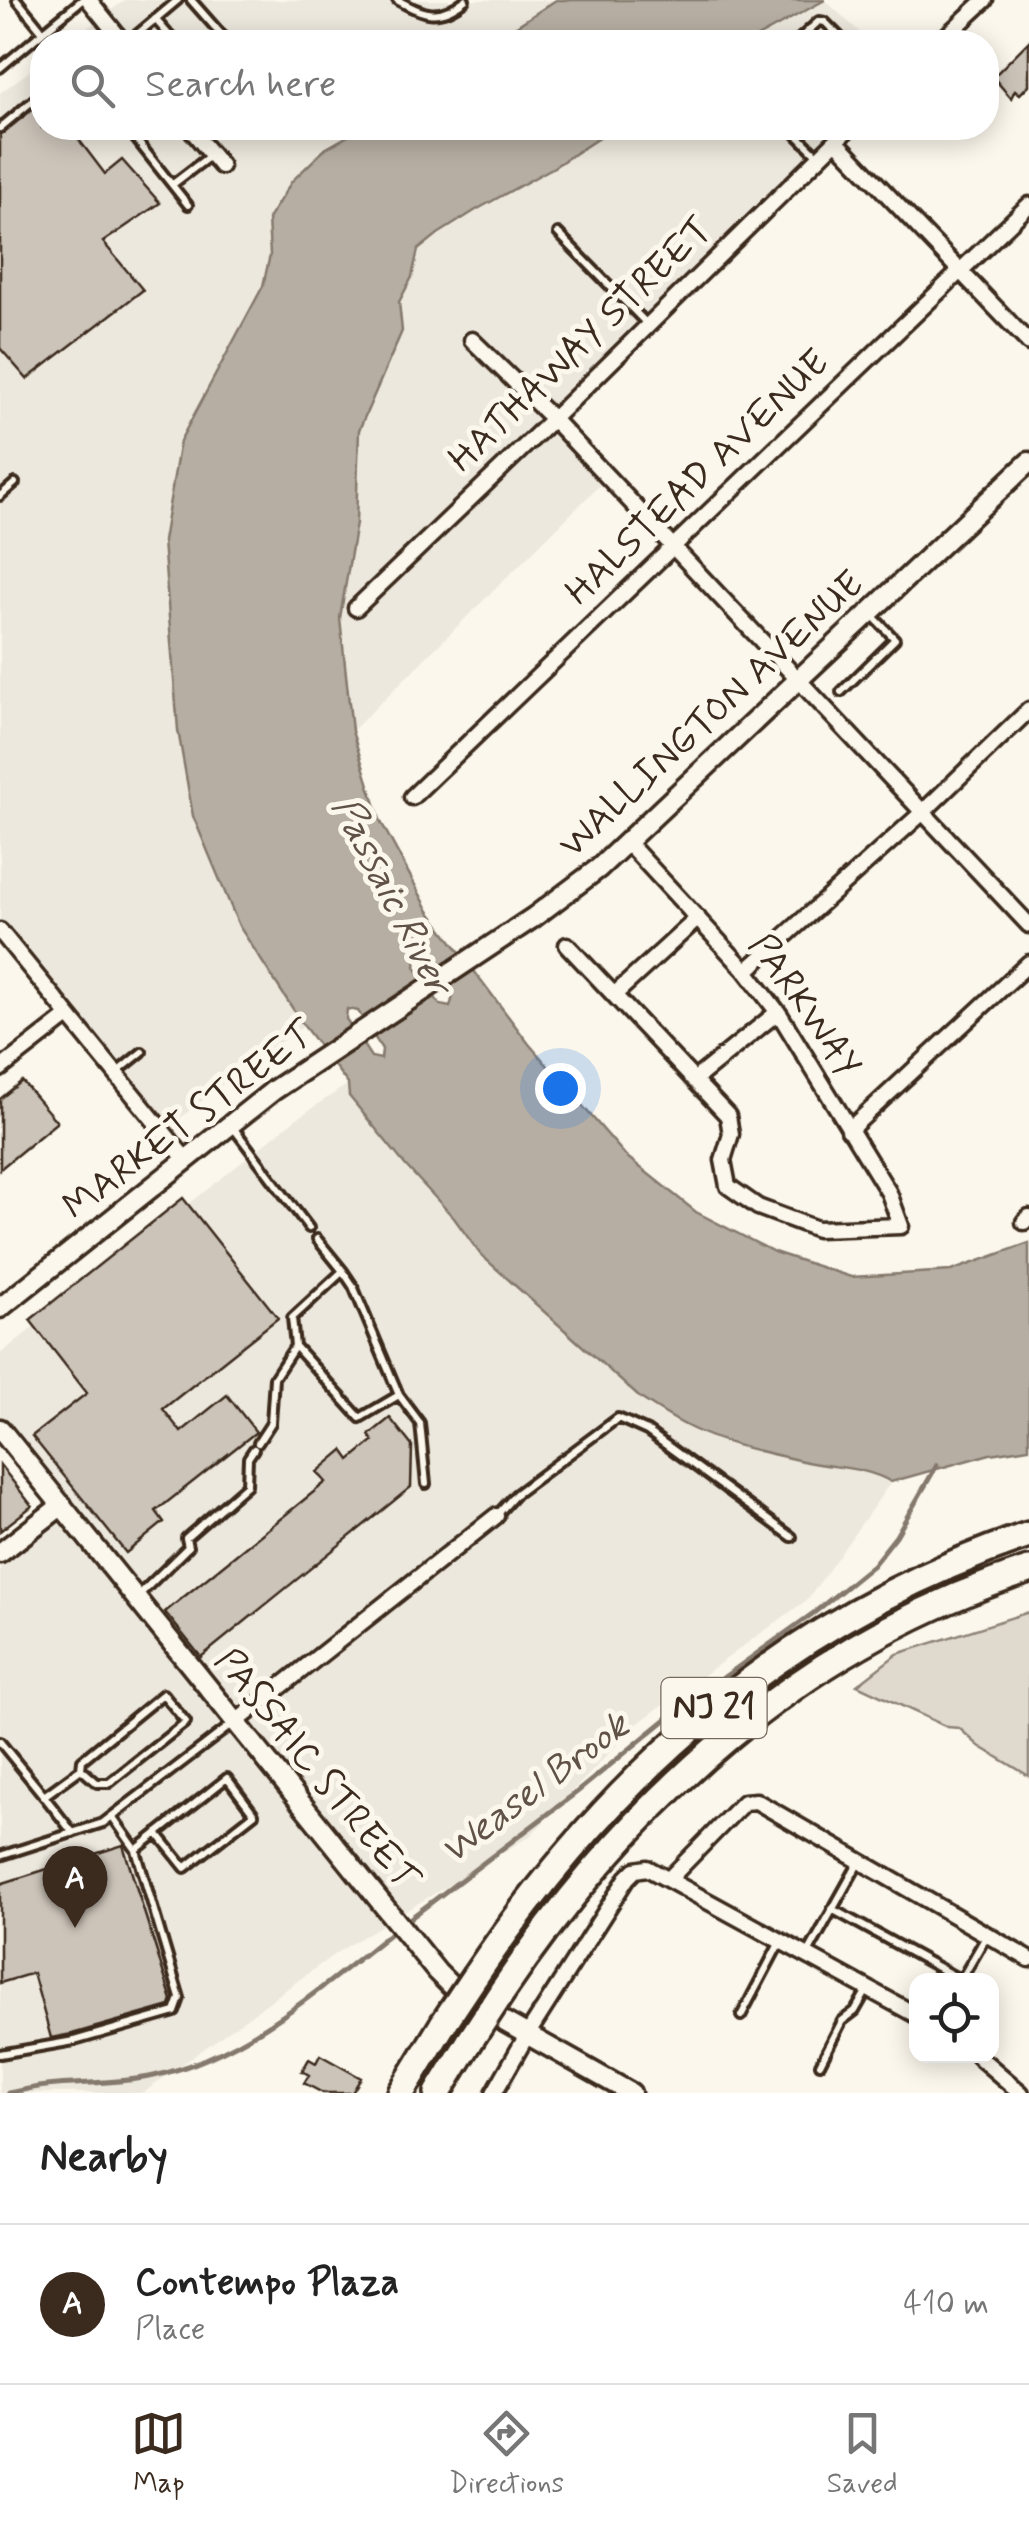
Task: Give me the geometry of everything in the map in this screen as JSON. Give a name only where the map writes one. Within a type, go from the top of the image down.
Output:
[{"type":"highway","points":[[869,1604],[944,1557],[1029,1519]]},
{"type":"highway","name":"NJ 21","points":[[401,2093],[517,1916],[570,1848],[660,1754],[724,1700],[830,1626],[946,1566],[1029,1536]]},
{"type":"highway","name":"NJ 21","points":[[438,2093],[502,1992],[568,1901],[621,1838],[680,1778],[744,1724],[884,1631],[958,1596],[1029,1570]]},
{"type":"street","points":[[85,0],[114,30]]},
{"type":"street","points":[[953,30],[985,0]]},
{"type":"street","points":[[200,140],[216,160]]},
{"type":"street","points":[[836,140],[1029,343]]},
{"type":"street","name":"HATHAWAY STREET","points":[[356,608],[836,140]]},
{"type":"street","name":"HALSTEAD AVENUE","points":[[412,797],[1029,206]]},
{"type":"street","points":[[472,340],[554,419],[1029,925]]},
{"type":"street","name":"WALLINGTON AVENUE","points":[[422,992],[568,892],[628,843],[1029,462]]},
{"type":"street","points":[[746,970],[1029,710]]},
{"type":"street","name":"PARKWAY","points":[[628,843],[746,970],[778,1012],[889,1193],[901,1226],[816,1229],[758,1207],[728,1186],[723,1160],[731,1134],[728,1116],[694,1080]]},
{"type":"street","points":[[614,995],[698,918]]},
{"type":"street","points":[[0,931],[187,1160]]},
{"type":"street","points":[[567,945],[694,1080],[778,1012]]},
{"type":"street","points":[[849,1130],[1029,964]]},
{"type":"street","name":"MARKET STREET","points":[[0,1308],[274,1090],[422,992]]},
{"type":"street","points":[[0,1070],[68,1016]]},
{"type":"street","name":"PASSAIC STREET","points":[[0,1429],[392,1918],[454,1989],[473,2004],[631,2093]]},
{"type":"street","points":[[0,1554],[62,1505]]},
{"type":"street","points":[[236,1722],[496,1516]]},
{"type":"street","points":[[669,1879],[744,1802],[756,1801],[1029,1959]]},
{"type":"street","points":[[494,2093],[527,2034],[635,1870],[647,1868],[669,1879],[909,2011]]},
{"type":"street","points":[[986,2063],[1021,2093]]},
{"type":"lane","points":[[18,0],[42,30]]},
{"type":"lane","points":[[47,30],[85,0]]},
{"type":"lane","points":[[141,30],[178,0]]},
{"type":"lane","points":[[192,0],[218,30]]},
{"type":"lane","points":[[398,0],[424,14],[450,11],[465,0]]},
{"type":"lane","points":[[155,19],[165,30]]},
{"type":"lane","points":[[810,30],[825,22],[833,30]]},
{"type":"lane","points":[[0,68],[30,43]]},
{"type":"lane","points":[[0,128],[30,103]]},
{"type":"lane","points":[[137,140],[188,204]]},
{"type":"lane","points":[[802,140],[819,157]]},
{"type":"lane","points":[[172,184],[216,160]]},
{"type":"lane","points":[[558,233],[648,326]]},
{"type":"lane","points":[[0,496],[15,483]]},
{"type":"lane","points":[[841,692],[895,639],[870,613]]},
{"type":"lane","points":[[116,1074],[142,1052]]},
{"type":"lane","points":[[231,1124],[309,1228]]},
{"type":"lane","points":[[317,1239],[353,1286],[399,1395],[420,1422],[426,1484]]},
{"type":"lane","points":[[343,1271],[292,1318],[295,1346],[360,1418],[399,1395]]},
{"type":"lane","points":[[136,1598],[188,1547],[186,1538],[247,1485],[248,1458],[271,1423],[274,1378],[295,1346]]},
{"type":"lane","points":[[496,1516],[516,1494],[618,1418],[648,1432],[792,1537]]},
{"type":"lane","points":[[163,1694],[186,1722],[109,1783],[98,1783],[82,1768],[82,1760],[163,1694]]},
{"type":"lane","points":[[0,1856],[103,1824],[236,1722]]},
{"type":"lane","points":[[0,1742],[73,1833]]},
{"type":"lane","points":[[44,1796],[82,1768]]},
{"type":"lane","points":[[136,1850],[157,1833],[227,1778],[254,1814],[185,1868],[157,1833]]},
{"type":"lane","points":[[0,2054],[74,2041],[176,2012],[180,1998],[136,1850],[112,1816]]},
{"type":"lane","points":[[806,1955],[860,1861]]},
{"type":"lane","points":[[832,1909],[948,1973]]},
{"type":"lane","points":[[965,1973],[988,1935]]},
{"type":"lane","points":[[741,2016],[781,1941]]},
{"type":"lane","points":[[820,2064],[842,2022],[855,2012],[868,1989]]},
{"type":"shaded area","points":[[125,0],[556,0],[510,30],[84,30]]},
{"type":"shaded area","points":[[825,0],[857,30],[770,30]]},
{"type":"shaded area","points":[[30,71],[30,140],[341,140],[325,149],[268,219],[270,255],[263,286],[180,441],[163,541],[178,730],[193,816],[239,926],[304,1026],[164,1131],[0,928],[0,93]]},
{"type":"shaded area","points":[[596,140],[831,140],[543,415],[606,479],[352,731],[340,618],[356,523],[359,430],[402,331],[399,302],[412,277],[418,250],[476,210]]},
{"type":"shaded area","points":[[348,1084],[350,1096],[480,1254],[639,1397],[696,1431],[812,1463],[877,1473],[891,1482],[808,1599],[637,1724],[530,1836],[339,1951],[143,2093],[0,2093],[0,1550],[57,1504],[0,1431],[0,1354],[296,1119]]},
{"type":"shaded area","points":[[1029,1612],[1029,1776],[979,1746],[959,1728],[947,1727],[857,1685],[897,1654]]},
{"type":"water","points":[[556,0],[825,0],[770,30],[510,30]]},
{"type":"water","name":"Passaic River","points":[[341,140],[596,140],[476,210],[418,250],[412,277],[399,302],[402,331],[359,430],[356,523],[340,618],[352,731],[380,820],[429,911],[529,1044],[626,1156],[696,1212],[774,1252],[851,1277],[951,1271],[1029,1243],[1029,1448],[990,1454],[891,1482],[861,1471],[720,1440],[686,1426],[639,1397],[480,1254],[349,1096],[348,1084],[304,1026],[239,926],[193,816],[178,730],[163,541],[180,441],[263,286],[270,255],[268,219],[292,181],[325,149]],"holes":[[[416,958],[426,959],[453,996],[450,1007],[440,1005],[415,967]],[[347,1009],[358,1011],[382,1049],[381,1059],[371,1057],[346,1019]]]},
{"type":"building","points":[[1029,41],[1029,85],[1020,94],[1015,90],[1011,98],[999,84],[999,71]]},
{"type":"building","points":[[30,111],[30,140],[79,140],[105,174],[122,160],[160,203],[103,242],[143,290],[27,379],[0,348],[0,135]]},
{"type":"building","points":[[22,1081],[57,1122],[0,1169],[0,1099]]},
{"type":"building","points":[[183,1198],[278,1318],[163,1409],[181,1432],[227,1395],[256,1432],[156,1511],[164,1522],[126,1553],[32,1436],[87,1393],[30,1320]]},
{"type":"building","points":[[390,1418],[412,1446],[411,1487],[201,1657],[165,1612],[326,1482],[317,1472],[343,1450],[350,1460],[373,1441],[369,1435]]},
{"type":"building","points":[[0,1465],[32,1506],[0,1531]]},
{"type":"building","points":[[123,1845],[172,2000],[170,2006],[51,2038],[33,1973],[0,1983],[0,1884]]},
{"type":"building","points":[[320,2055],[361,2078],[352,2093],[323,2093],[304,2083],[309,2075],[302,2071],[309,2059],[316,2063]]},
{"type":"waterway","name":"Weasel Brook","points":[[404,1923],[670,1716],[815,1612],[873,1565],[896,1536],[937,1465]]},
{"type":"waterway","name":"Weasel Brook","points":[[8,2093],[154,2076],[220,2053],[312,1995],[396,1929]]},
{"type":"place","name":"Contempo Plaza","points":[[75,1928]]}]
